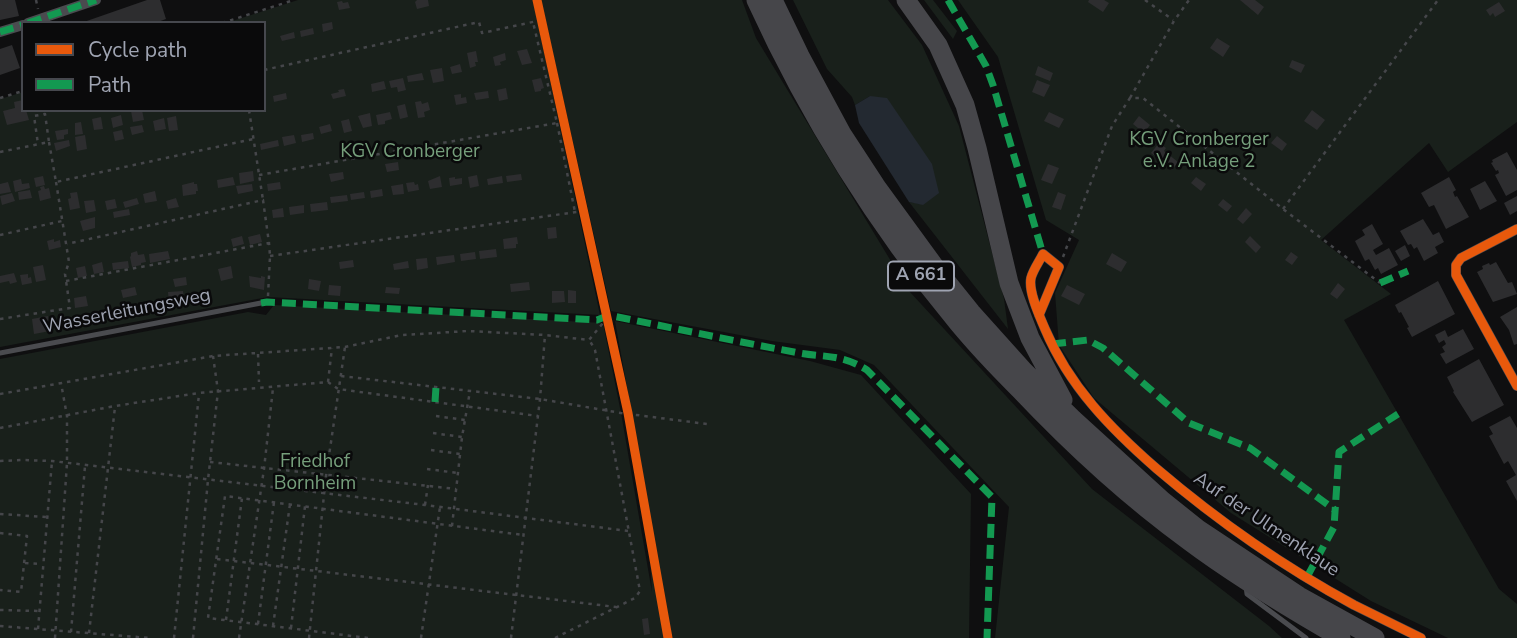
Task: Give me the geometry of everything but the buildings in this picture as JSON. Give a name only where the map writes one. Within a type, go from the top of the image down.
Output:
[{"type":"highway","name":"A 661","points":[[756,0],[834,150],[893,240],[959,324],[1043,415],[1110,478],[1188,540],[1244,579],[1341,638]]},
{"type":"highway","name":"A 661","points":[[774,0],[800,57],[842,134],[876,186],[937,271],[1024,371],[1163,501],[1198,529],[1299,596],[1375,638]]},
{"type":"highway","points":[[906,0],[938,45],[965,105],[1009,283],[1021,318],[1073,419]]},
{"type":"street","points":[[34,21],[96,0]]},
{"type":"street","points":[[0,32],[21,26]]},
{"type":"street","points":[[1517,229],[1461,258],[1456,275],[1517,386]]},
{"type":"street","name":"Auf der Ulmenklaue","points":[[1059,267],[1043,254],[1031,279],[1031,289],[1039,315],[1055,352],[1089,402],[1108,424],[1183,491],[1225,523],[1309,579],[1421,638]]},
{"type":"street","points":[[1039,315],[1059,267]]},
{"type":"lane","name":"Wasserleitungsweg","points":[[0,353],[264,302]]},
{"type":"lane","points":[[1244,579],[1247,594],[1306,638]]},
{"type":"path","points":[[228,21],[294,0]]},
{"type":"path","points":[[1145,0],[1174,21]]},
{"type":"path","points":[[1152,5],[1155,0]]},
{"type":"path","points":[[1059,267],[1112,126],[1189,0]]},
{"type":"path","points":[[1283,209],[1438,0]]},
{"type":"path","points":[[266,70],[479,22],[482,33],[542,18]]},
{"type":"path","points":[[533,22],[575,212]]},
{"type":"path","points":[[0,98],[21,92]]},
{"type":"path","points":[[1130,98],[1143,98],[1380,283]]},
{"type":"path","points":[[33,112],[38,144]]},
{"type":"path","points":[[0,319],[70,308],[65,274],[69,262],[67,244],[44,112],[34,116]]},
{"type":"path","points":[[249,112],[270,256],[264,302]]},
{"type":"path","points":[[259,174],[557,123]]},
{"type":"path","points":[[56,182],[253,139]]},
{"type":"path","points":[[0,152],[49,142]]},
{"type":"path","points":[[67,244],[262,200]]},
{"type":"path","points":[[270,256],[583,211]]},
{"type":"path","points":[[0,235],[62,221]]},
{"type":"path","points":[[66,281],[268,243]]},
{"type":"path","points":[[589,340],[603,323],[607,323]]},
{"type":"path","points":[[0,394],[213,356],[332,348],[402,335],[468,331],[589,340]]},
{"type":"path","points":[[511,638],[540,399],[545,335]]},
{"type":"path","points":[[555,638],[635,598],[640,591],[595,350],[589,340]]},
{"type":"path","points":[[309,638],[326,476],[345,346]]},
{"type":"path","points":[[328,382],[332,348]]},
{"type":"path","points":[[258,353],[259,382]]},
{"type":"path","points":[[193,638],[218,391],[213,356]]},
{"type":"path","points":[[341,376],[540,399],[707,424]]},
{"type":"path","points":[[0,428],[199,393],[328,382],[338,389],[538,416]]},
{"type":"path","points":[[55,638],[67,463],[67,416],[61,383]]},
{"type":"path","points":[[239,638],[264,469],[273,386]]},
{"type":"path","points":[[452,526],[470,391]]},
{"type":"path","points":[[174,638],[199,393]]},
{"type":"path","points":[[89,633],[115,406]]},
{"type":"path","points":[[436,416],[465,421]]},
{"type":"path","points":[[433,433],[462,437]]},
{"type":"path","points":[[430,450],[460,454]]},
{"type":"path","points":[[0,461],[52,461],[628,531]]},
{"type":"path","points":[[38,629],[52,461]]},
{"type":"path","points":[[210,463],[456,489]]},
{"type":"path","points":[[71,632],[85,466]]},
{"type":"path","points":[[427,469],[458,473]]},
{"type":"path","points":[[425,505],[428,485]]},
{"type":"path","points":[[368,638],[208,618],[225,496],[523,535]]},
{"type":"path","points":[[226,621],[242,498]]},
{"type":"path","points":[[258,624],[274,502]]},
{"type":"path","points":[[273,626],[290,504]]},
{"type":"path","points":[[291,628],[304,506]]},
{"type":"path","points":[[421,638],[440,507]]},
{"type":"path","points":[[0,514],[47,517]]},
{"type":"path","points":[[0,533],[27,536],[22,592],[0,590]]},
{"type":"path","points":[[217,559],[615,607]]},
{"type":"path","points":[[24,563],[43,564]]},
{"type":"path","points":[[0,610],[40,611]]},
{"type":"path","points":[[0,626],[150,638]]},
{"type":"green space","name":"KGV Cronberger","points":[[298,0],[533,0],[600,315],[268,297],[0,347],[0,99],[21,93],[21,112],[266,112],[266,21],[232,21]]},
{"type":"green space","points":[[541,0],[742,0],[756,38],[909,291],[1092,489],[1282,638],[995,638],[1009,507],[874,365],[840,350],[772,341],[611,311]]},
{"type":"green space","points":[[793,0],[888,0],[922,45],[959,126],[1004,299],[1008,329],[909,202],[923,204],[870,96],[855,105],[852,97],[827,69]]},
{"type":"green space","points":[[924,0],[933,0],[957,31],[953,39]]},
{"type":"green space","name":"KGV Cronberger e.V. Anlage 2","points":[[958,0],[1517,0],[1517,122],[1448,172],[1429,143],[1321,240],[1391,294],[1344,320],[1499,589],[1517,604],[1517,638],[1448,638],[1371,601],[1231,513],[1094,398],[1059,345],[1055,293],[1079,240],[1046,220],[998,57]]},
{"type":"green space","name":"Friedhof Bornheim","points":[[274,305],[603,323],[652,592],[646,492],[615,321],[810,361],[861,375],[971,494],[969,638],[0,638],[0,359],[248,312],[266,315]]},
{"type":"shaded area","points":[[870,96],[887,98],[932,164],[939,193],[923,205],[909,202],[859,123],[855,105]]},
{"type":"marked path","points":[[34,21],[96,0]]},
{"type":"marked path","points":[[948,0],[986,66],[1043,254]]},
{"type":"marked path","points":[[0,32],[21,26]]},
{"type":"marked path","points":[[1380,283],[1408,271]]},
{"type":"marked path","points":[[261,303],[597,320],[613,316],[771,348],[840,358],[857,365],[867,370],[992,497],[987,638]]},
{"type":"marked path","points":[[1052,344],[1088,340],[1103,348],[1189,423],[1250,448],[1335,510]]},
{"type":"marked path","points":[[435,402],[436,387]]},
{"type":"marked path","points":[[1307,577],[1334,527],[1339,452],[1398,414]]},
{"type":"cycle path","points":[[537,0],[628,413],[668,638]]},
{"type":"cycle path","points":[[1517,229],[1461,258],[1456,265],[1456,275],[1517,386]]},
{"type":"cycle path","points":[[1039,315],[1059,267],[1043,254],[1031,278],[1031,290],[1035,304],[1040,318],[1055,350],[1079,388],[1123,438],[1204,507],[1277,559],[1354,605],[1421,638]]}]
